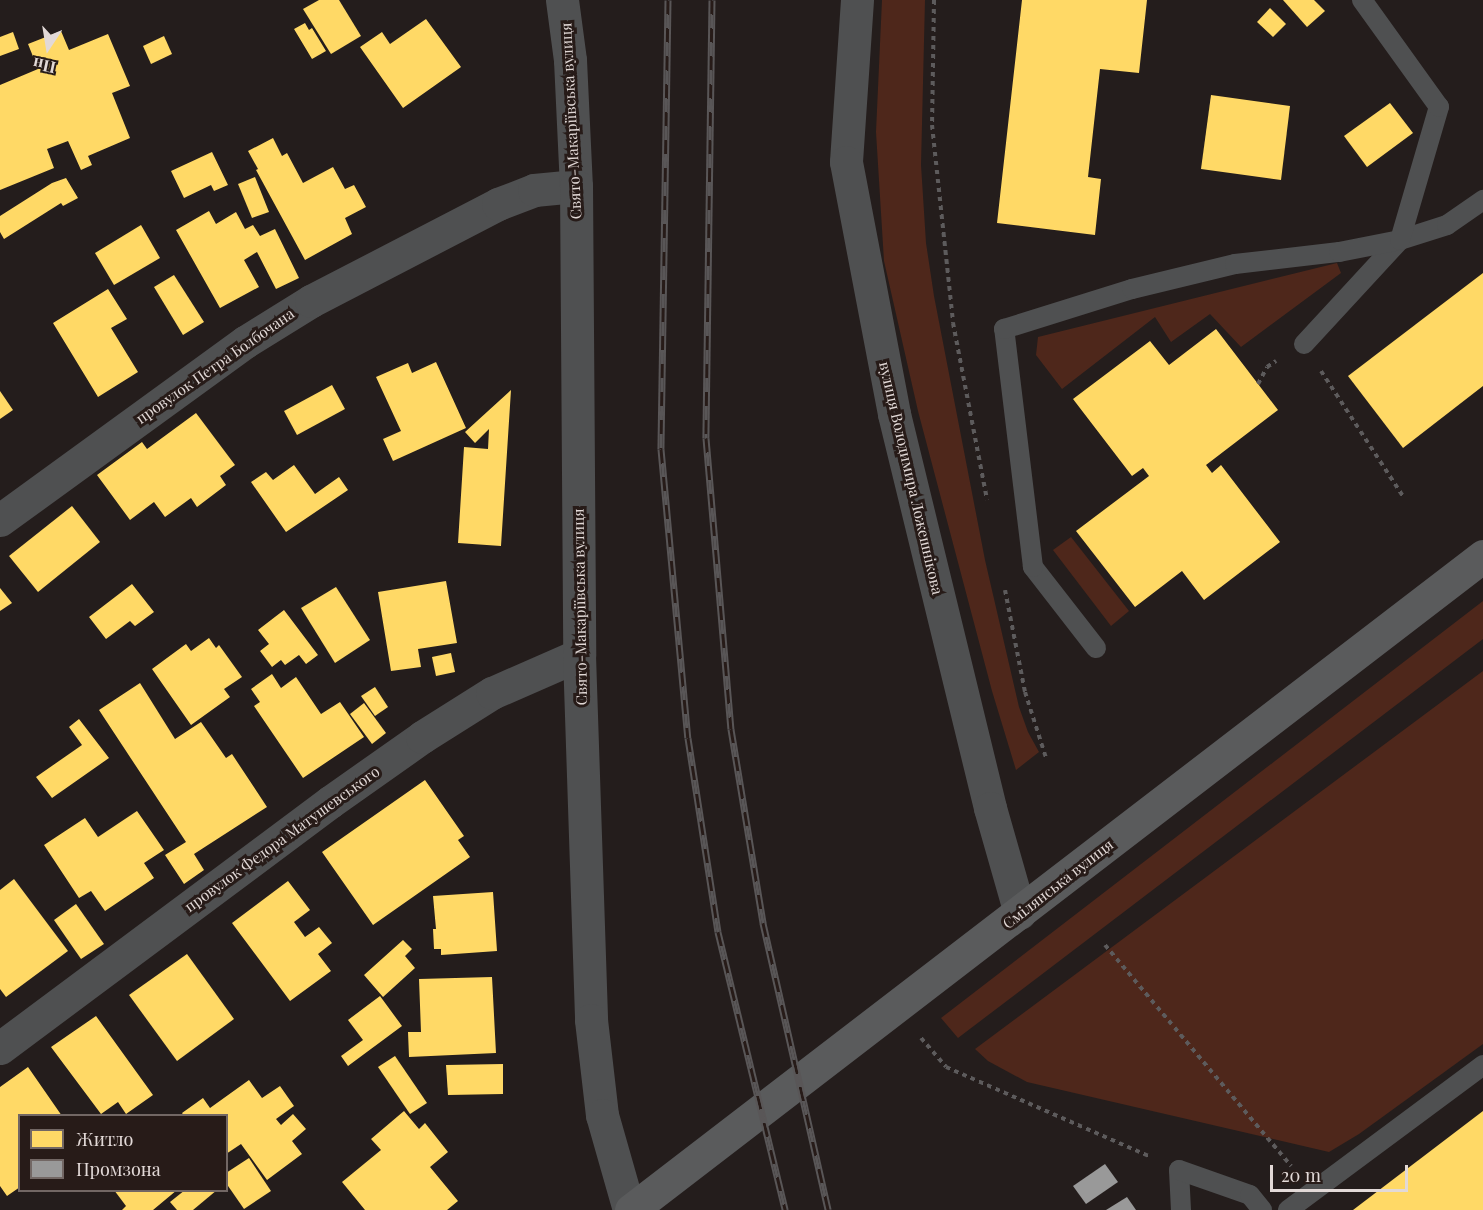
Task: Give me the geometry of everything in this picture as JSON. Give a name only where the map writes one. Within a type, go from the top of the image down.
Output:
[{"type":"main road","name":"Смілянська вулиця","points":[[630,1210],[1483,556]]},
{"type":"street","name":"Свято-Макаріївська вулиця","points":[[562,0],[570,60],[576,186],[579,655],[595,1063],[602,1115],[630,1210]]},
{"type":"street","name":"вулиця Володимира Ложешнікова","points":[[857,0],[846,162],[894,414],[990,808],[1020,913]]},
{"type":"street","name":"провулок Петра Болбочана","points":[[0,520],[245,342],[311,301],[498,204],[534,190],[576,186]]},
{"type":"street","name":"провулок Федора Матушевського","points":[[0,1048],[330,802],[422,737],[492,693],[579,655]]},
{"type":"lane","points":[[1304,344],[1400,240],[1439,107],[1362,0]]},
{"type":"lane","points":[[1096,648],[1033,567],[1004,329],[1132,289],[1234,264],[1339,252],[1400,240],[1447,225],[1483,200]]},
{"type":"lane","points":[[1288,1210],[1483,1065]]},
{"type":"lane","points":[[1180,1210],[1179,1170],[1250,1195],[1262,1210]]},
{"type":"path","points":[[934,0],[932,124],[953,323],[989,508]]},
{"type":"path","points":[[1304,344],[1404,498]]},
{"type":"path","points":[[1258,384],[1267,367]]},
{"type":"path","points":[[1005,588],[1025,692],[1046,758]]},
{"type":"path","points":[[1105,945],[1313,1192]]},
{"type":"path","points":[[896,1008],[946,1067],[1179,1170]]},
{"type":"shaded area","points":[[882,0],[925,0],[921,165],[926,243],[934,296],[985,560],[1019,707],[1028,732],[1039,752],[1016,770],[992,691],[918,411],[884,261],[876,132]]},
{"type":"shaded area","points":[[1337,263],[1341,273],[1241,347],[1210,314],[1171,342],[1155,317],[1062,389],[1036,355],[1038,337]]},
{"type":"shaded area","points":[[1071,537],[1129,611],[1111,626],[1053,550]]},
{"type":"shaded area","points":[[1483,601],[1483,639],[958,1038],[941,1018]]},
{"type":"shaded area","points":[[1483,671],[1483,1044],[1359,1134],[1329,1152],[1027,1082],[988,1061],[975,1049]]},
{"type":"building: Житло","points":[[319,0],[339,0],[361,36],[331,54],[303,9]]},
{"type":"building: Житло","points":[[1022,0],[1147,0],[1139,73],[1100,69],[1088,177],[1101,179],[1095,235],[997,223]]},
{"type":"building: Житло","points":[[1283,0],[1314,0],[1325,11],[1307,27]]},
{"type":"building: Житло","points":[[1270,8],[1286,24],[1273,37],[1257,22]]},
{"type":"building: Житло","points":[[426,19],[461,67],[403,108],[360,47],[382,32],[390,44]]},
{"type":"building: Житло","points":[[305,23],[309,30],[312,28],[326,51],[312,59],[294,29]]},
{"type":"building: Житло","points":[[61,31],[69,50],[108,34],[130,86],[112,93],[130,138],[88,156],[92,165],[81,170],[68,141],[47,149],[54,168],[0,190],[0,85],[38,69],[28,44]]},
{"type":"building: Житло","points":[[13,32],[19,49],[0,56],[0,37]]},
{"type":"building: Житло","points":[[164,36],[172,54],[151,64],[143,46]]},
{"type":"building: Житло","points":[[1211,95],[1290,106],[1281,180],[1201,169]]},
{"type":"building: Житло","points":[[1390,103],[1413,133],[1367,167],[1344,136]]},
{"type":"building: Житло","points":[[273,138],[282,156],[287,153],[303,183],[333,167],[345,189],[354,185],[366,207],[345,218],[352,234],[305,260],[248,151]]},
{"type":"building: Житло","points":[[212,152],[228,185],[214,191],[211,185],[184,198],[171,171]]},
{"type":"building: Житло","points":[[255,177],[269,212],[252,218],[238,184]]},
{"type":"building: Житло","points":[[66,178],[78,198],[63,206],[61,203],[4,239],[0,232],[0,216],[52,183]]},
{"type":"building: Житло","points":[[209,211],[216,224],[236,212],[245,229],[253,225],[260,236],[275,229],[299,278],[276,289],[257,252],[244,260],[259,287],[220,308],[176,230]]},
{"type":"building: Житло","points":[[141,225],[160,258],[114,285],[95,253]]},
{"type":"building: Житло","points":[[1483,273],[1483,386],[1403,448],[1348,376]]},
{"type":"building: Житло","points":[[174,275],[204,322],[183,335],[154,287]]},
{"type":"building: Житло","points":[[108,289],[127,319],[111,328],[138,372],[98,397],[53,323]]},
{"type":"building: Житло","points":[[1216,329],[1278,410],[1206,465],[1212,473],[1221,465],[1280,542],[1204,600],[1182,571],[1135,607],[1076,531],[1149,476],[1143,468],[1132,476],[1073,399],[1150,341],[1169,365]]},
{"type":"building: Житло","points":[[436,362],[466,428],[393,461],[383,439],[401,431],[376,377],[408,363],[412,373]]},
{"type":"building: Житло","points":[[332,385],[345,409],[297,435],[284,411]]},
{"type":"building: Житло","points":[[511,390],[501,546],[458,543],[464,447],[488,449],[489,429],[475,443],[465,432]]},
{"type":"building: Житло","points":[[0,391],[13,410],[0,419]]},
{"type":"building: Житло","points":[[196,413],[235,465],[220,476],[226,485],[197,507],[191,498],[165,517],[154,502],[130,520],[97,475],[142,442],[147,449]]},
{"type":"building: Житло","points":[[294,465],[315,494],[339,477],[348,490],[286,532],[251,482],[266,472],[273,480]]},
{"type":"building: Житло","points":[[72,506],[100,542],[38,592],[9,556]]},
{"type":"building: Житло","points":[[446,581],[457,643],[418,649],[421,667],[391,671],[378,592]]},
{"type":"building: Житло","points":[[132,584],[154,612],[135,626],[130,621],[106,639],[89,617]]},
{"type":"building: Житло","points":[[336,587],[370,640],[335,663],[301,608]]},
{"type":"building: Житло","points":[[0,588],[12,603],[0,611]]},
{"type":"building: Житло","points":[[284,610],[318,655],[306,664],[299,655],[285,665],[281,660],[272,667],[260,651],[269,644],[258,630]]},
{"type":"building: Житло","points":[[209,638],[216,648],[219,645],[242,677],[224,689],[230,697],[191,725],[152,669],[186,644],[191,651]]},
{"type":"building: Житло","points":[[451,653],[455,672],[436,676],[432,657]]},
{"type":"building: Житло","points":[[272,674],[281,688],[296,677],[321,714],[340,702],[364,737],[303,778],[254,706],[260,702],[251,689]]},
{"type":"building: Житло","points":[[140,683],[175,739],[201,722],[226,758],[232,754],[267,807],[194,854],[204,870],[184,884],[165,855],[186,842],[99,710]]},
{"type":"building: Житло","points":[[375,687],[388,707],[375,716],[361,696]]},
{"type":"building: Житло","points":[[364,703],[386,733],[372,744],[350,714]]},
{"type":"building: Житло","points":[[79,719],[109,758],[52,798],[36,777],[82,745],[69,727]]},
{"type":"building: Житло","points":[[425,780],[464,836],[458,840],[470,857],[373,925],[322,852]]},
{"type":"building: Житло","points":[[137,811],[164,850],[144,863],[154,878],[105,911],[91,891],[79,898],[44,845],[85,818],[98,837]]},
{"type":"building: Житло","points":[[14,879],[68,951],[6,997],[0,989],[0,890]]},
{"type":"building: Житло","points":[[288,881],[310,910],[294,922],[305,937],[319,927],[332,943],[318,954],[331,971],[290,1001],[232,923]]},
{"type":"building: Житло","points":[[493,892],[497,951],[441,955],[441,949],[434,949],[433,929],[436,929],[433,896]]},
{"type":"building: Житло","points":[[76,904],[104,944],[81,959],[54,920]]},
{"type":"building: Житло","points":[[403,940],[412,949],[405,956],[415,968],[383,997],[364,975]]},
{"type":"building: Житло","points":[[187,954],[234,1019],[177,1061],[129,995]]},
{"type":"building: Житло","points":[[492,977],[496,1053],[409,1057],[408,1032],[421,1032],[419,979]]},
{"type":"building: Житло","points":[[380,996],[402,1026],[348,1066],[341,1056],[363,1040],[348,1020]]},
{"type":"building: Житло","points":[[96,1016],[153,1095],[126,1114],[118,1102],[101,1114],[51,1047]]},
{"type":"building: Житло","points":[[395,1056],[427,1103],[410,1114],[378,1067]]},
{"type":"building: Житло","points":[[503,1064],[503,1094],[448,1095],[446,1065]]},
{"type":"building: Житло","points":[[28,1067],[61,1114],[18,1114],[18,1188],[7,1196],[0,1186],[0,1087]]},
{"type":"building: Житло","points":[[249,1080],[262,1098],[280,1086],[294,1106],[276,1119],[281,1125],[293,1114],[306,1129],[292,1141],[302,1154],[267,1180],[241,1144],[228,1153],[228,1114],[182,1113],[203,1098],[210,1108]]},
{"type":"building: Житло","points":[[404,1111],[419,1129],[425,1123],[448,1152],[430,1167],[458,1201],[447,1210],[365,1210],[342,1182],[381,1150],[371,1139]]},
{"type":"building: Житло","points":[[1483,1111],[1483,1210],[1353,1210]]},
{"type":"building: Житло","points":[[249,1158],[271,1191],[244,1209],[228,1186],[228,1172]]},
{"type":"building: Житло","points":[[116,1192],[175,1192],[153,1210],[122,1210],[126,1206]]},
{"type":"building: Житло","points":[[182,1192],[215,1192],[193,1210],[177,1210],[170,1202]]},
{"type":"building: Промзона","points":[[1105,1164],[1118,1182],[1086,1204],[1073,1186]]},
{"type":"building: Промзона","points":[[1127,1197],[1136,1210],[1106,1210]]},
{"type":"railway","points":[[668,0],[661,449],[688,738],[718,932],[785,1210]]},
{"type":"railway","points":[[712,0],[706,438],[731,729],[763,923],[828,1210]]}]
